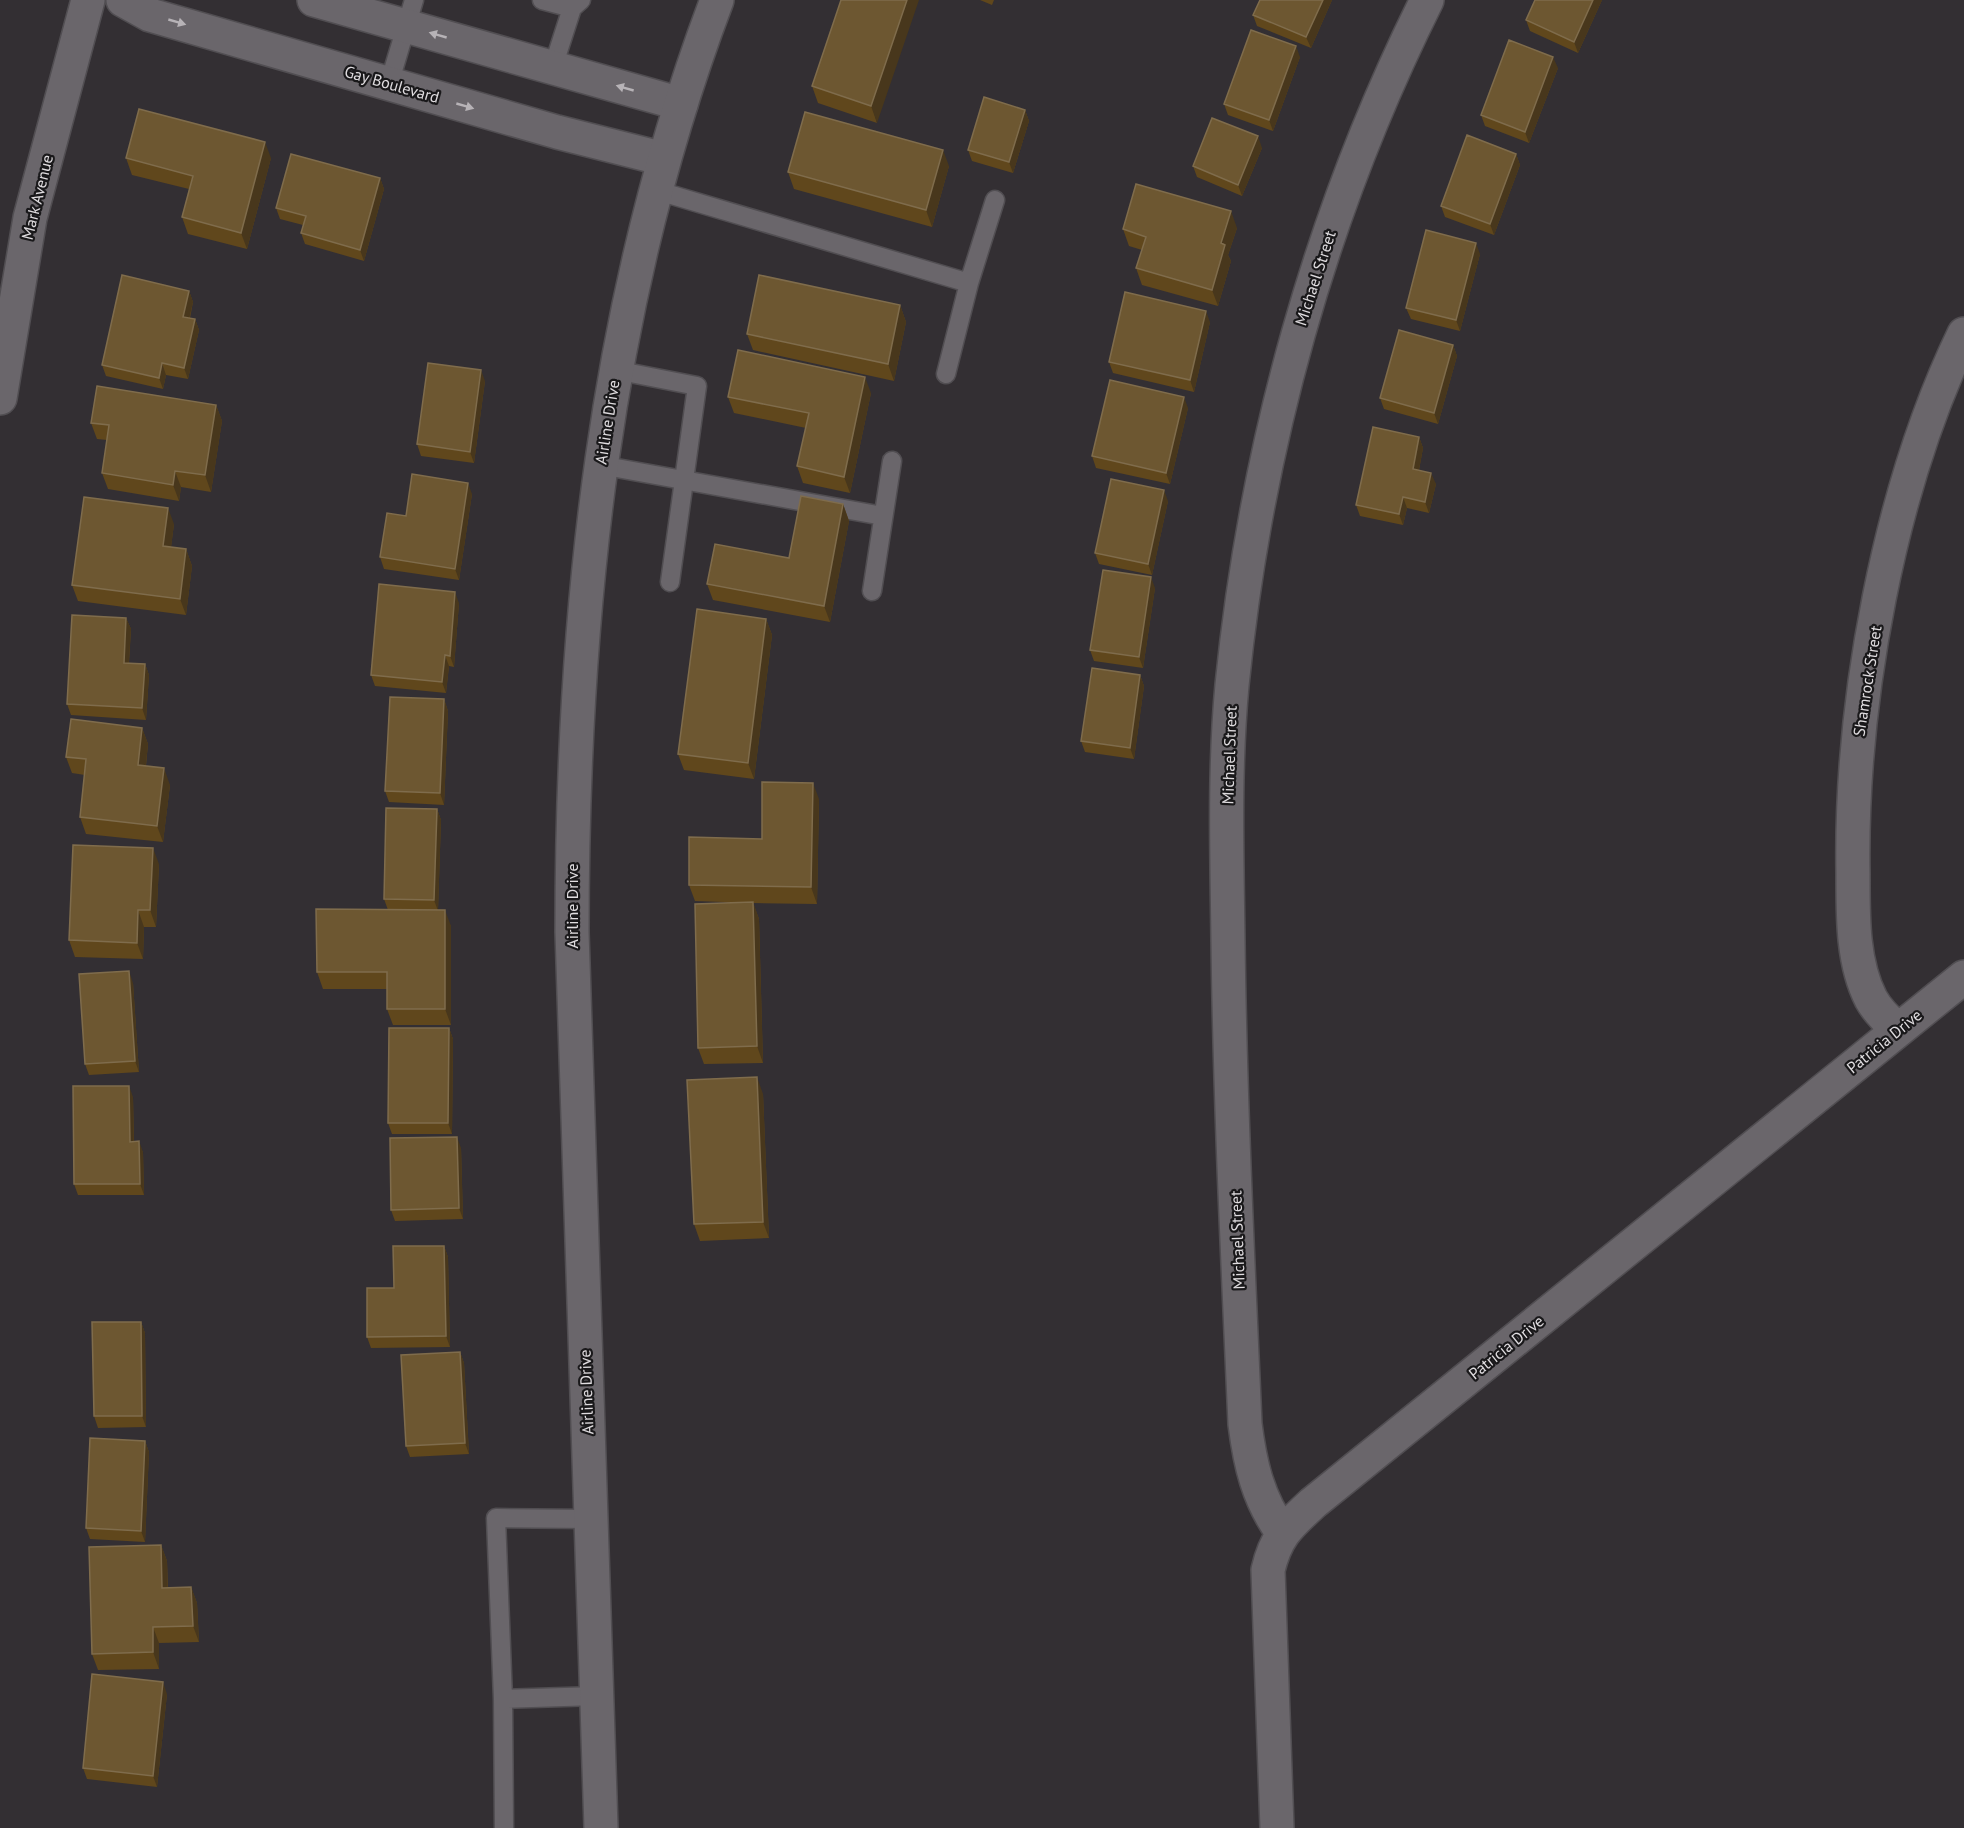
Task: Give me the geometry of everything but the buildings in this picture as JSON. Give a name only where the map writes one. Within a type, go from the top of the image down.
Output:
[{"type":"street","name":"Mark Avenue","points":[[0,398],[30,218],[88,0]]},
{"type":"street","name":"Gay Boulevard","points":[[123,0],[150,15],[557,132],[664,159]]},
{"type":"street","points":[[314,0],[410,13],[553,67],[681,104]]},
{"type":"street","name":"Airline Drive","points":[[602,1828],[575,1066],[572,820],[587,564],[615,370],[655,190],[681,104],[717,0]]},
{"type":"street","name":"Michael Street","points":[[1282,1532],[1270,1516],[1259,1491],[1249,1456],[1245,1424],[1229,1033],[1226,853],[1232,688],[1258,507],[1296,339],[1342,196],[1369,126],[1427,0]]},
{"type":"street","name":"Shamrock Street","points":[[1898,1030],[1872,1001],[1861,974],[1853,892],[1855,771],[1872,641],[1899,519],[1926,426],[1964,334]]},
{"type":"street","name":"Patricia Drive","points":[[1277,1828],[1268,1570],[1273,1548],[1282,1532],[1332,1488],[1964,977]]},
{"type":"lane","points":[[542,0],[576,4],[553,67]]},
{"type":"lane","points":[[389,84],[410,13]]},
{"type":"lane","points":[[655,190],[969,283]]},
{"type":"lane","points":[[946,374],[969,283],[995,200]]},
{"type":"lane","points":[[615,370],[697,386],[670,582]]},
{"type":"lane","points":[[872,591],[892,461]]},
{"type":"lane","points":[[600,465],[883,516]]},
{"type":"lane","points":[[504,1828],[503,1698],[496,1518],[590,1519]]},
{"type":"lane","points":[[503,1698],[597,1696]]}]
